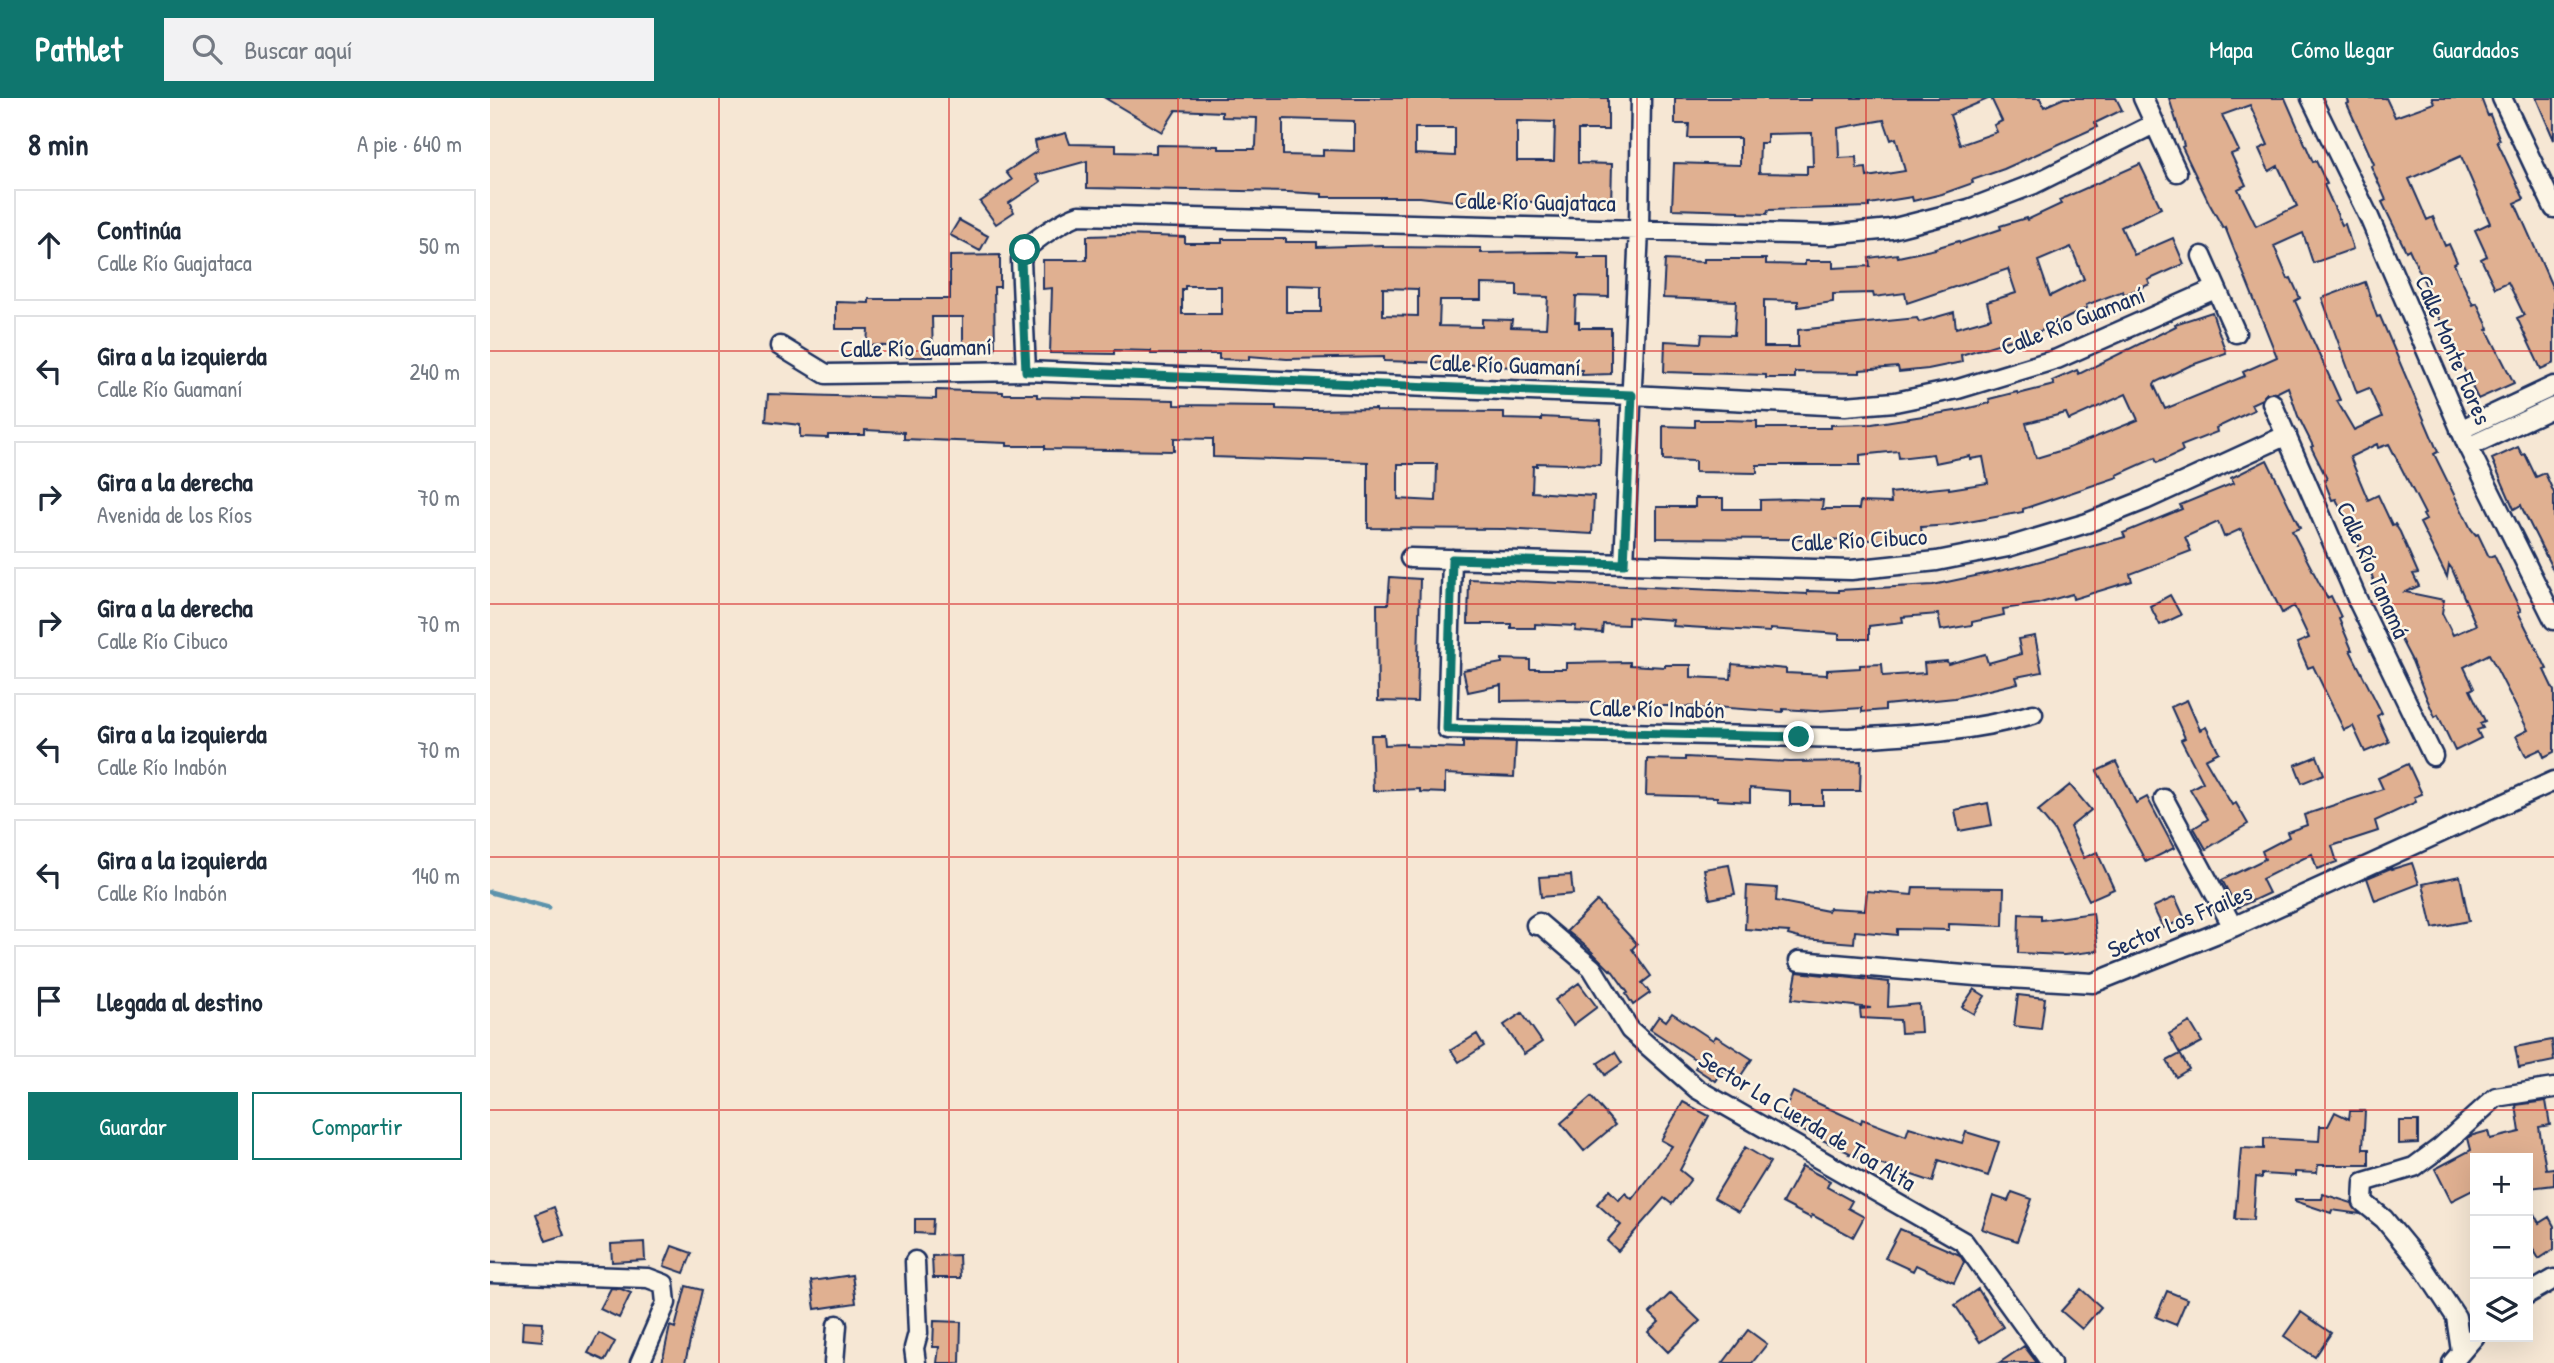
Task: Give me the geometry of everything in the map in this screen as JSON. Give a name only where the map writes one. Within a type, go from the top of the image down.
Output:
[{"type":"street","points":[[1624,564],[1639,229],[1641,98]]},
{"type":"street","points":[[2143,98],[2177,172]]},
{"type":"street","name":"Calle Monte Flores","points":[[2311,98],[2369,217],[2460,430],[2554,620]]},
{"type":"street","points":[[2501,98],[2554,208]]},
{"type":"street","name":"Calle Río Guajataca","points":[[1026,371],[1021,260],[1025,250],[1034,243],[1070,218],[1079,215],[1829,235],[1891,229],[1969,209],[2034,184],[2154,124]]},
{"type":"street","points":[[2202,256],[2236,333]]},
{"type":"street","name":"Calle Río Guamaní","points":[[780,346],[826,374],[1026,371],[1632,395],[1808,405],[1895,402],[1958,389],[2057,359],[2215,289]]},
{"type":"street","points":[[2460,430],[2554,386]]},
{"type":"street","name":"Calle Río Tanamá","points":[[2272,403],[2358,601],[2433,756]]},
{"type":"street","points":[[2468,447],[2554,407]]},
{"type":"street","name":"Calle Río Cibuco","points":[[1410,558],[1851,570],[1949,559],[2008,547],[2087,523],[2145,500],[2287,435]]},
{"type":"street","name":"Calle Río Inabón","points":[[1452,559],[1447,729],[1848,738],[1894,736],[2001,723],[2033,714]]},
{"type":"street","name":"Sector Los Frailes","points":[[1799,961],[2093,983],[2232,927],[2554,781]]},
{"type":"street","points":[[2164,799],[2232,927]]},
{"type":"street","name":"Sector La Cuerda de Toa Alta","points":[[1536,925],[1539,923],[1592,968],[1630,1030],[1697,1089],[1964,1242],[2052,1363]]},
{"type":"street","points":[[2457,1357],[2456,1317],[2421,1264],[2384,1219],[2363,1202],[2364,1182],[2414,1167],[2441,1147],[2496,1097],[2554,1088]]},
{"type":"street","points":[[915,1261],[918,1333],[914,1348],[916,1363]]},
{"type":"street","points":[[490,1273],[648,1278],[664,1284],[666,1303],[640,1363]]},
{"type":"street","points":[[2533,1291],[2554,1279]]},
{"type":"street","points":[[834,1363],[837,1325]]},
{"type":"street","points":[[2457,1357],[2470,1342]]},
{"type":"building","points":[[1105,98],[1608,98],[1608,130],[1578,130],[1578,163],[1612,164],[1611,206],[1454,201],[1420,197],[1322,197],[1322,194],[1288,192],[1087,188],[1087,161],[1036,175],[1040,182],[1009,203],[1014,212],[996,224],[980,202],[1012,180],[1006,172],[1037,151],[1035,141],[1066,133],[1070,144],[1116,145],[1116,152],[1156,153],[1156,145],[1254,149],[1257,118],[1222,117],[1222,112],[1176,110],[1162,132]],"holes":[[[1283,119],[1354,121],[1354,151],[1323,150],[1323,156],[1283,155]],[[1517,121],[1555,122],[1554,161],[1517,161]],[[1415,128],[1455,128],[1455,156],[1415,154]]]},
{"type":"building","points":[[1675,98],[1990,98],[1950,115],[1960,145],[1997,132],[1994,125],[2002,121],[1991,98],[2040,98],[2044,107],[2064,98],[2116,98],[2122,110],[2095,123],[2097,127],[2004,169],[1972,180],[1973,183],[1942,194],[1913,201],[1912,197],[1869,204],[1869,207],[1768,210],[1767,214],[1672,209],[1674,163],[1740,165],[1740,138],[1688,138],[1689,124],[1675,124]],"holes":[[[1884,120],[1891,140],[1896,138],[1905,171],[1867,177],[1866,168],[1857,169],[1856,157],[1839,158],[1838,128]],[[1812,133],[1813,166],[1807,166],[1807,174],[1759,173],[1760,143],[1767,143],[1767,134]]]},
{"type":"building","points":[[2169,98],[2285,98],[2313,162],[2316,161],[2327,184],[2324,185],[2342,225],[2345,224],[2353,249],[2313,263],[2303,233],[2274,246],[2288,279],[2291,278],[2300,298],[2295,301],[2340,400],[2337,401],[2354,430],[2382,417],[2369,388],[2357,393],[2322,298],[2365,282],[2377,317],[2380,316],[2438,452],[2434,454],[2471,529],[2478,534],[2489,557],[2494,555],[2521,611],[2518,612],[2547,669],[2544,670],[2554,691],[2554,752],[2544,757],[2541,749],[2526,756],[2516,736],[2528,730],[2489,654],[2464,667],[2474,688],[2470,690],[2485,721],[2480,723],[2483,728],[2477,730],[2481,738],[2455,751],[2438,715],[2435,717],[2412,661],[2382,603],[2368,565],[2336,499],[2332,500],[2324,480],[2327,479],[2311,447],[2313,446],[2298,416],[2288,387],[2276,393],[2267,393],[2262,399],[2251,404],[2254,410],[2216,428],[2217,432],[2181,446],[2183,451],[2157,463],[2155,458],[2117,475],[2118,477],[2023,509],[2023,512],[1952,525],[1921,527],[1922,535],[1892,537],[1891,540],[1657,538],[1657,507],[1695,507],[1695,498],[1723,498],[1723,509],[1760,509],[1760,500],[1793,499],[1823,500],[1822,509],[1859,509],[1860,502],[1891,503],[1890,493],[1988,483],[1983,457],[1970,459],[1970,456],[1935,463],[1933,454],[1899,458],[1898,451],[1860,455],[1860,465],[1757,465],[1757,473],[1695,472],[1695,461],[1663,460],[1663,426],[1695,427],[1695,420],[1725,420],[1757,421],[1757,428],[1831,428],[1831,425],[1872,424],[1961,410],[1990,403],[1989,399],[2054,385],[2052,381],[2077,370],[2079,374],[2176,326],[2175,324],[2212,312],[2226,353],[2189,366],[2156,382],[2154,385],[2165,409],[2245,376],[2243,372],[2277,357],[2225,227],[2223,228],[2209,203],[2182,147],[2184,146]],"holes":[[[2250,105],[2268,145],[2259,149],[2269,171],[2278,166],[2297,206],[2256,226],[2238,189],[2246,185],[2231,154],[2239,151],[2222,115]],[[2126,394],[2138,420],[2036,458],[2026,423],[2066,413],[2069,420]],[[2377,444],[2378,448],[2389,444],[2425,514],[2423,515],[2426,520],[2420,523],[2447,577],[2449,565],[2452,569],[2476,625],[2453,635],[2442,613],[2444,600],[2405,592],[2419,586],[2413,574],[2418,573],[2400,532],[2395,524],[2392,525],[2378,495],[2368,500],[2350,457]]]},
{"type":"building","points":[[2347,98],[2386,98],[2395,117],[2434,103],[2432,98],[2481,98],[2500,140],[2497,141],[2524,199],[2515,203],[2554,291],[2554,363],[2541,369],[2517,318],[2524,315],[2508,282],[2495,288],[2481,259],[2487,256],[2475,230],[2490,223],[2461,156],[2409,179],[2427,220],[2433,217],[2445,246],[2449,244],[2457,262],[2454,264],[2473,305],[2477,303],[2489,329],[2487,330],[2514,383],[2478,399],[2409,249],[2406,251],[2382,202],[2386,200],[2371,166],[2374,164],[2347,104]]},
{"type":"building","points":[[2536,98],[2554,98],[2554,140]]},
{"type":"building","points":[[2140,164],[2161,208],[2121,227],[2134,255],[2173,238],[2184,264],[2148,280],[2150,284],[2124,295],[2123,291],[2086,305],[2087,308],[2059,322],[2060,325],[1961,355],[1962,362],[1899,372],[1898,367],[1860,370],[1860,373],[1795,372],[1795,378],[1664,372],[1665,341],[1701,343],[1702,334],[1734,335],[1736,301],[1663,298],[1665,260],[1704,262],[1704,259],[1766,259],[1766,264],[1805,265],[1805,261],[1833,261],[1833,268],[1870,266],[1869,258],[1897,254],[1898,257],[1936,249],[2001,229],[2000,226],[2026,218],[2027,220],[2061,204],[2059,200]],"holes":[[[2071,247],[2084,279],[2050,296],[2038,261]],[[2008,269],[2016,293],[1987,302],[1991,318],[1956,328],[1954,312],[1919,322],[1917,318],[1798,330],[1798,347],[1764,347],[1764,300],[1798,301],[1798,307],[1833,302],[1833,294],[1873,293],[1874,297],[1905,293],[1907,303]]]},
{"type":"building","points":[[959,220],[988,236],[980,251],[950,235]]},
{"type":"building","points":[[1087,236],[1185,237],[1185,243],[1222,243],[1222,239],[1286,239],[1286,242],[1317,242],[1317,247],[1383,245],[1481,248],[1481,253],[1578,253],[1578,258],[1609,258],[1609,297],[1576,296],[1575,322],[1579,322],[1579,328],[1611,328],[1611,374],[1582,375],[1582,370],[1550,370],[1550,366],[1481,367],[1451,363],[1384,361],[1384,357],[1287,359],[1249,356],[1249,360],[1219,359],[1219,354],[1151,354],[1151,351],[1114,350],[1114,354],[1050,353],[1052,288],[1043,289],[1043,260],[1087,260]],"holes":[[[1481,284],[1517,285],[1517,296],[1548,297],[1546,328],[1511,327],[1512,320],[1482,319],[1482,327],[1439,326],[1440,300],[1481,300]],[[1286,285],[1321,286],[1321,312],[1286,312]],[[1185,286],[1221,286],[1221,314],[1182,314],[1182,289],[1185,289]],[[1383,288],[1418,289],[1418,316],[1383,315]]]},
{"type":"building","points":[[1000,255],[1000,287],[994,287],[995,349],[963,349],[963,317],[932,317],[933,357],[907,357],[907,347],[867,345],[868,329],[836,329],[836,302],[869,303],[869,299],[950,299],[950,256]]},
{"type":"building","points":[[936,390],[1003,392],[1037,394],[1037,397],[1174,400],[1174,405],[1276,406],[1276,409],[1310,410],[1504,412],[1504,419],[1542,420],[1542,417],[1601,420],[1600,465],[1537,463],[1537,466],[1533,466],[1532,492],[1594,496],[1592,534],[1503,529],[1368,528],[1368,462],[1213,457],[1213,439],[1174,438],[1174,451],[1045,449],[1045,446],[1007,446],[1007,443],[904,439],[904,432],[865,430],[865,435],[800,437],[800,425],[766,421],[768,394],[936,399]],"holes":[[[1398,464],[1437,464],[1436,501],[1398,499]]]},
{"type":"building","points":[[2518,447],[2522,455],[2525,454],[2536,477],[2545,473],[2554,493],[2554,572],[2521,505],[2514,509],[2492,459]]},
{"type":"building","points":[[2267,460],[2300,528],[2292,531],[2327,598],[2331,596],[2341,617],[2339,619],[2350,650],[2382,713],[2377,716],[2389,742],[2365,752],[2353,726],[2344,730],[2313,666],[2308,668],[2297,643],[2309,638],[2294,606],[2282,613],[2241,529],[2224,537],[2218,522],[2185,537],[2191,551],[2130,574],[2132,581],[2073,599],[2072,594],[2037,604],[2003,609],[2004,615],[1972,622],[1972,625],[1941,630],[1938,614],[1902,617],[1903,622],[1869,626],[1869,639],[1839,639],[1839,634],[1770,629],[1770,632],[1672,626],[1673,620],[1628,617],[1628,625],[1603,624],[1602,633],[1575,631],[1576,626],[1535,624],[1535,628],[1511,628],[1511,624],[1468,624],[1469,579],[1807,594],[1807,591],[1839,592],[1933,585],[2022,566],[2125,537],[2123,533],[2182,509],[2180,505],[2234,483],[2231,478]]},
{"type":"building","points":[[1390,577],[1420,579],[1417,702],[1378,701],[1377,604],[1388,604]]},
{"type":"building","points":[[2170,595],[2181,615],[2160,625],[2150,606]]},
{"type":"building","points":[[2035,636],[2042,672],[2016,677],[2018,683],[1955,698],[1885,705],[1885,710],[1862,712],[1862,708],[1815,711],[1783,709],[1783,712],[1566,700],[1501,701],[1501,685],[1468,692],[1463,670],[1502,663],[1502,659],[1530,660],[1530,669],[1566,669],[1566,663],[1630,662],[1630,665],[1665,667],[1691,665],[1691,677],[1731,679],[1732,664],[1786,669],[1786,673],[1827,675],[1827,670],[1882,664],[1883,676],[1925,673],[1924,663],[1947,661],[1948,664],[1985,654],[1988,663],[2021,654],[2018,639]]},
{"type":"building","points":[[2187,700],[2200,730],[2206,727],[2219,752],[2205,759],[2232,805],[2236,803],[2248,824],[2206,849],[2194,828],[2208,819],[2190,789],[2203,782],[2181,740],[2185,738],[2171,707]]},
{"type":"building","points":[[1371,735],[1384,735],[1385,745],[1463,748],[1463,741],[1516,742],[1514,777],[1445,774],[1445,793],[1420,792],[1420,789],[1373,791]]},
{"type":"building","points":[[2317,756],[2324,774],[2302,783],[2295,765]]},
{"type":"building","points":[[1685,757],[1790,762],[1861,761],[1860,791],[1823,791],[1823,805],[1790,805],[1790,791],[1750,788],[1750,802],[1717,800],[1717,797],[1646,795],[1647,759],[1685,760]]},
{"type":"building","points":[[2116,762],[2136,803],[2147,797],[2174,848],[2146,862],[2097,771]]},
{"type":"building","points":[[2408,764],[2422,794],[2414,797],[2416,802],[2375,821],[2378,831],[2332,846],[2337,862],[2317,869],[2312,854],[2262,879],[2269,893],[2237,908],[2222,880],[2265,859],[2262,851],[2289,837],[2287,832],[2307,825],[2304,815],[2383,789],[2378,778]]},
{"type":"building","points":[[2070,785],[2091,810],[2070,827],[2084,858],[2097,852],[2114,889],[2089,900],[2054,830],[2038,811]]},
{"type":"building","points":[[1988,803],[1992,825],[1959,831],[1955,810]]},
{"type":"building","points":[[2412,863],[2419,884],[2375,901],[2367,878]]},
{"type":"building","points":[[1729,865],[1735,894],[1710,899],[1704,869]]},
{"type":"building","points":[[1571,875],[1573,894],[1541,897],[1539,877]]},
{"type":"building","points":[[2460,876],[2469,921],[2433,928],[2423,884]]},
{"type":"building","points":[[1747,886],[1777,888],[1776,901],[1828,911],[1829,908],[1865,910],[1867,891],[1912,895],[1913,887],[2004,888],[2003,926],[1949,924],[1949,930],[1897,929],[1897,935],[1855,931],[1854,943],[1803,939],[1788,935],[1789,932],[1745,929]]},
{"type":"building","points":[[2175,897],[2185,919],[2163,928],[2153,907]]},
{"type":"building","points":[[1597,901],[1637,944],[1632,949],[1651,976],[1642,983],[1650,993],[1633,1005],[1611,969],[1567,931]]},
{"type":"building","points":[[2093,913],[2098,951],[2064,955],[2018,953],[2019,914],[2041,915],[2041,920]]},
{"type":"building","points":[[1797,972],[1889,982],[1888,1007],[1919,1004],[1921,1032],[1901,1033],[1900,1020],[1861,1018],[1860,1009],[1871,1008],[1792,999]]},
{"type":"building","points":[[1579,983],[1597,1007],[1573,1025],[1555,1000]]},
{"type":"building","points":[[1974,989],[1985,996],[1974,1014],[1962,1007]]},
{"type":"building","points":[[2018,995],[2045,998],[2041,1029],[2014,1026]]},
{"type":"building","points":[[1522,1013],[1542,1042],[1524,1054],[1504,1025]]},
{"type":"building","points":[[1672,1013],[1713,1040],[1716,1036],[1752,1059],[1738,1080],[1722,1070],[1715,1081],[1695,1068],[1699,1062],[1650,1029],[1659,1016],[1666,1021]]},
{"type":"building","points":[[2190,1022],[2202,1042],[2180,1054],[2169,1034]]},
{"type":"building","points":[[1477,1034],[1484,1046],[1459,1062],[1451,1050]]},
{"type":"building","points":[[2552,1040],[2554,1061],[2519,1068],[2515,1047]]},
{"type":"building","points":[[1615,1052],[1622,1063],[1605,1075],[1598,1063]]},
{"type":"building","points":[[2180,1054],[2189,1069],[2176,1077],[2167,1061]]},
{"type":"building","points":[[1793,1092],[1861,1123],[1862,1119],[1906,1136],[1909,1127],[1962,1143],[1966,1132],[1999,1142],[1988,1176],[1939,1160],[1933,1182],[1849,1154],[1780,1120]]},
{"type":"building","points":[[1591,1097],[1615,1125],[1584,1151],[1561,1123]]},
{"type":"building","points":[[2546,1101],[2550,1125],[2539,1127],[2546,1169],[2554,1168],[2554,1185],[2533,1188],[2533,1153],[2470,1153],[2470,1192],[2451,1201],[2435,1169],[2471,1150],[2468,1138],[2470,1136],[2488,1131],[2490,1139],[2520,1132],[2516,1105]]},
{"type":"building","points":[[1683,1102],[1709,1116],[1680,1170],[1691,1179],[1672,1204],[1664,1198],[1618,1251],[1607,1241],[1621,1225],[1597,1204],[1609,1190],[1619,1200],[1625,1193],[1632,1199],[1672,1146],[1661,1140]]},
{"type":"building","points":[[2350,1111],[2365,1111],[2363,1149],[2369,1149],[2369,1165],[2318,1165],[2317,1173],[2295,1172],[2295,1176],[2262,1174],[2262,1178],[2256,1177],[2253,1220],[2235,1219],[2241,1148],[2264,1149],[2264,1138],[2319,1141],[2320,1126],[2328,1126],[2335,1112],[2349,1119]]},
{"type":"building","points":[[2399,1121],[2418,1121],[2418,1143],[2399,1144]]},
{"type":"building","points":[[1745,1147],[1770,1162],[1739,1212],[1714,1198]]},
{"type":"building","points":[[1802,1166],[1830,1181],[1827,1187],[1852,1201],[1848,1208],[1864,1217],[1853,1237],[1812,1215],[1811,1218],[1782,1203]]},
{"type":"building","points":[[2012,1192],[2032,1199],[2017,1241],[1982,1229],[1993,1196],[2008,1201]]},
{"type":"building","points":[[2323,1194],[2352,1203],[2360,1214],[2332,1210],[2331,1213],[2295,1201],[2322,1199]]},
{"type":"building","points":[[554,1207],[564,1235],[546,1241],[536,1214]]},
{"type":"building","points":[[2533,1212],[2539,1223],[2549,1217],[2554,1226],[2554,1249],[2539,1259],[2533,1249]]},
{"type":"building","points":[[915,1219],[933,1219],[932,1234],[915,1233]]},
{"type":"building","points":[[1900,1229],[1960,1255],[1964,1262],[1954,1283],[1916,1265],[1913,1271],[1885,1258]]},
{"type":"building","points":[[644,1242],[645,1260],[612,1262],[611,1244]]},
{"type":"building","points":[[672,1246],[692,1253],[684,1273],[664,1266]]},
{"type":"building","points":[[959,1255],[960,1278],[933,1278],[932,1256]]},
{"type":"building","points":[[852,1275],[856,1303],[815,1309],[811,1281]]},
{"type":"building","points":[[686,1286],[702,1290],[685,1363],[662,1363],[670,1326],[675,1328]]},
{"type":"building","points":[[611,1288],[631,1293],[619,1318],[600,1309]]},
{"type":"building","points":[[1978,1289],[2003,1327],[1980,1342],[1955,1305]]},
{"type":"building","points":[[2081,1289],[2101,1307],[2082,1329],[2061,1311]]},
{"type":"building","points":[[2167,1291],[2187,1299],[2176,1325],[2156,1317]]},
{"type":"building","points":[[1671,1293],[1700,1321],[1668,1352],[1648,1332],[1659,1322],[1650,1313]]},
{"type":"building","points":[[2301,1312],[2331,1333],[2315,1357],[2284,1336]]},
{"type":"building","points":[[523,1321],[543,1322],[542,1341],[522,1339]]},
{"type":"building","points":[[934,1321],[961,1322],[960,1363],[937,1363],[939,1347],[933,1347]]},
{"type":"building","points":[[1748,1330],[1767,1344],[1752,1363],[1723,1363]]},
{"type":"building","points":[[599,1333],[615,1342],[605,1361],[588,1353]]},
{"type":"building","points":[[2024,1346],[2037,1363],[1999,1363]]},
{"type":"waterway","points":[[490,892],[549,908]]},
{"type":"route","points":[[1025,250],[1021,260],[1026,371],[1632,395],[1624,564],[1452,559],[1447,729],[1799,737]]}]
